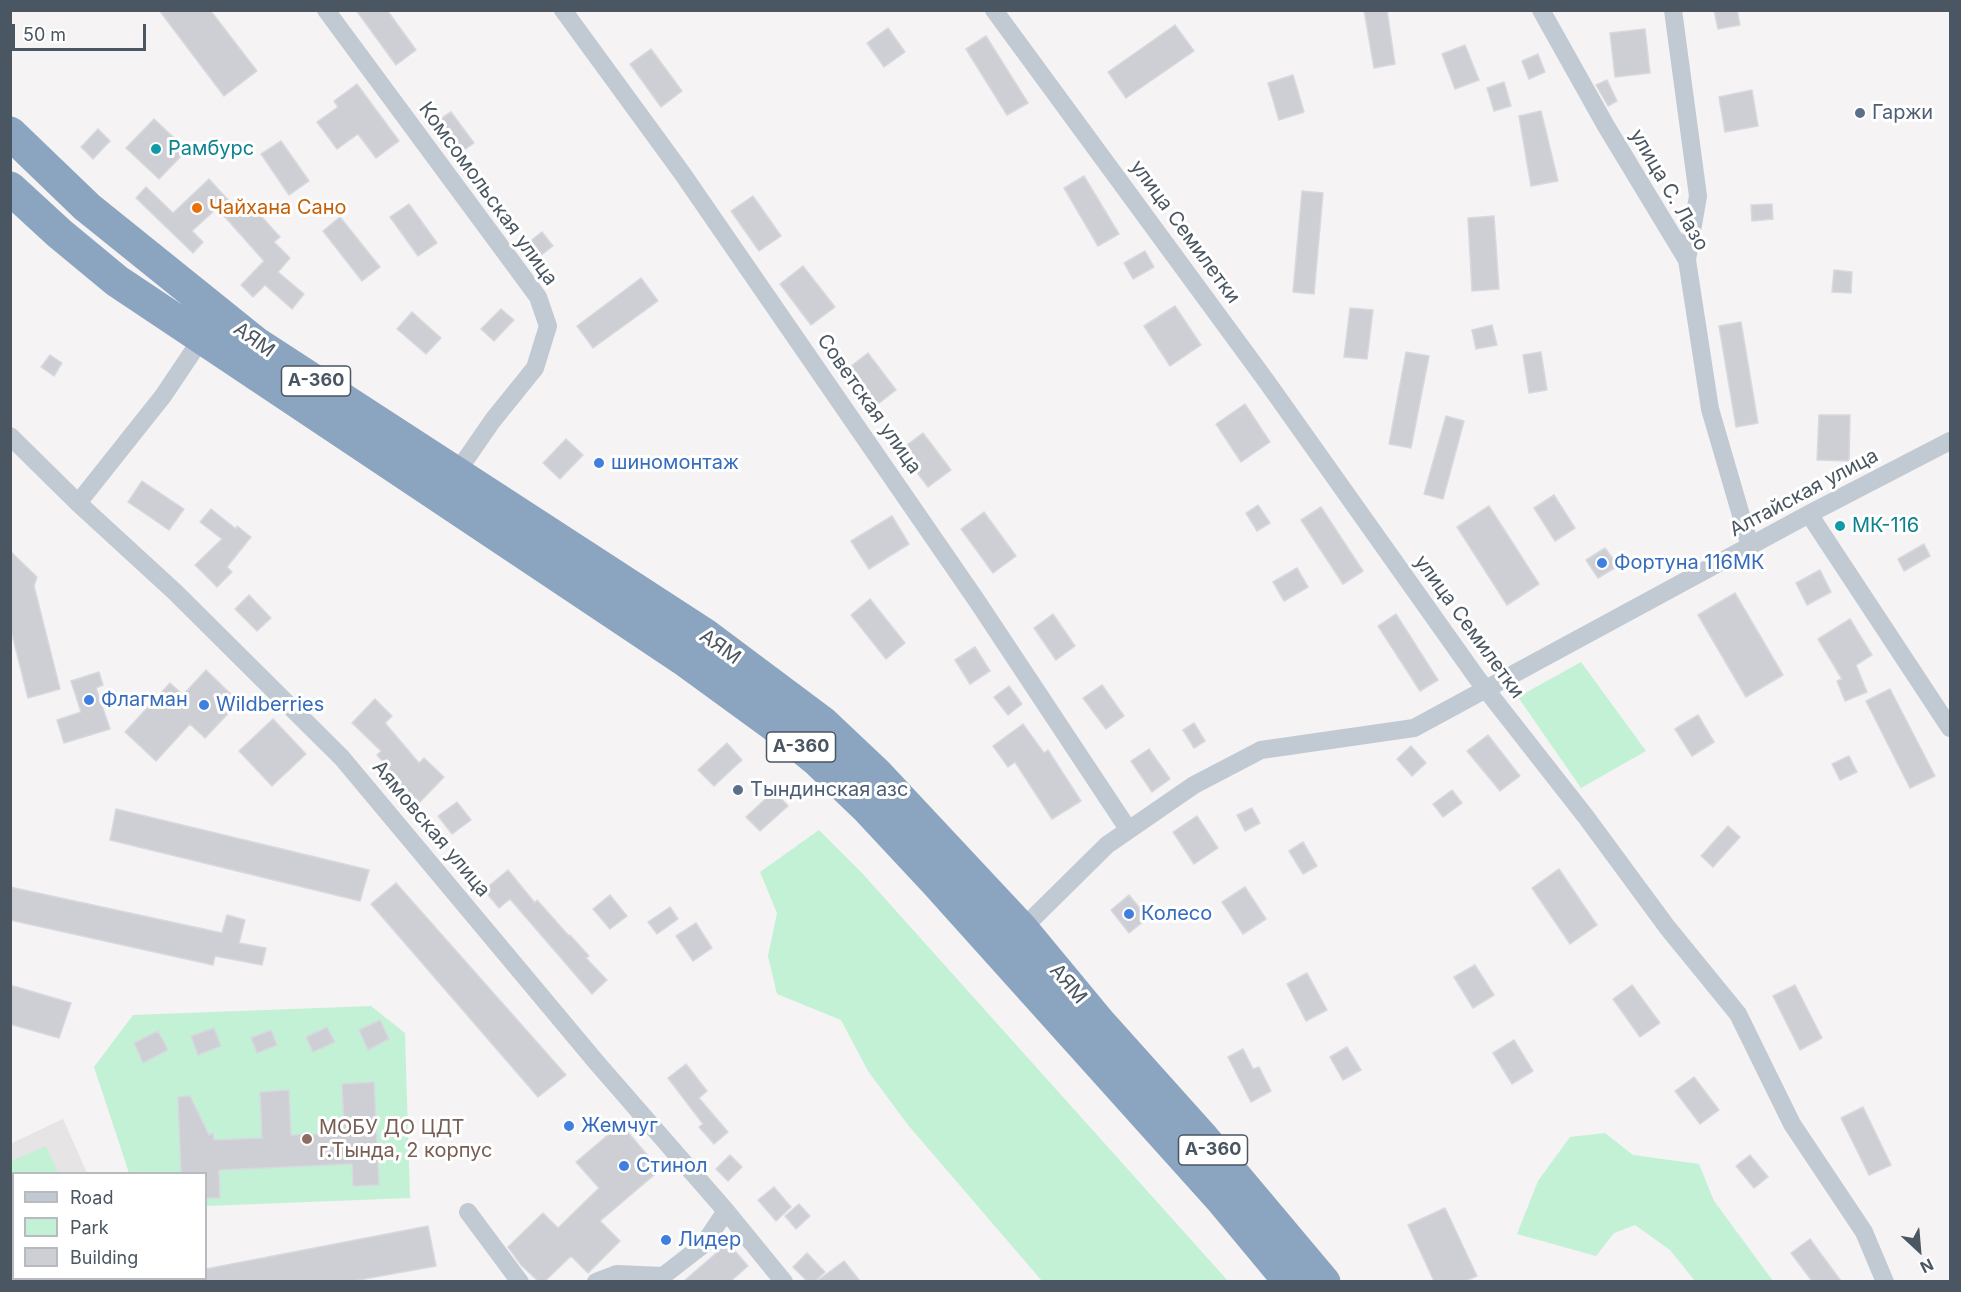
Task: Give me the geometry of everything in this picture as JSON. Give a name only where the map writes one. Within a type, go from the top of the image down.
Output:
[{"type":"highway","name":"АЯМ","points":[[10,133],[87,207],[256,343],[704,634],[823,723],[877,774],[1022,929],[1099,1022],[1203,1138],[1323,1281]]},
{"type":"highway","name":"АЯМ","points":[[10,188],[59,233],[117,281],[683,659],[776,726],[818,761],[866,807],[936,882],[1221,1199],[1290,1281]]},
{"type":"street","name":"Комсомольская улица","points":[[326,10],[538,297],[548,326],[535,368],[457,472]]},
{"type":"street","name":"Советская улица","points":[[563,10],[743,261],[977,601],[1128,829]]},
{"type":"street","name":"улица Семилетки","points":[[994,10],[1267,382],[1485,689],[1586,817],[1667,927],[1738,1014],[1792,1124],[1864,1232],[1885,1281]]},
{"type":"street","name":"улица С. Лазо","points":[[1541,10],[1606,126],[1687,260],[1710,409],[1750,546]]},
{"type":"street","points":[[1673,10],[1698,196],[1687,260]]},
{"type":"street","points":[[78,503],[163,396],[202,338]]},
{"type":"street","name":"Аямовская улица","points":[[10,436],[78,503],[175,592],[342,758],[597,1063],[784,1281]]},
{"type":"street","name":"Алтайская улица","points":[[1022,929],[1107,845],[1194,785],[1261,750],[1414,728],[1809,514],[1950,441]]},
{"type":"street","points":[[1809,514],[1950,728]]},
{"type":"street","points":[[596,1281],[617,1274],[663,1276],[703,1245],[726,1211]]},
{"type":"street","points":[[468,1212],[520,1281]]},
{"type":"shaded area","points":[[63,1119],[87,1172],[12,1172],[11,1275],[10,1144]]},
{"type":"green space","points":[[1581,662],[1646,751],[1581,788],[1518,697]]},
{"type":"green space","points":[[819,830],[862,873],[1228,1281],[1042,1281],[908,1125],[868,1071],[841,1020],[777,994],[768,956],[777,913],[760,872]]},
{"type":"green space","points":[[371,1006],[405,1033],[410,1198],[207,1206],[207,1172],[129,1172],[94,1067],[133,1015]]},
{"type":"green space","points":[[1605,1133],[1633,1155],[1699,1164],[1714,1201],[1773,1281],[1695,1281],[1670,1250],[1635,1225],[1614,1233],[1596,1256],[1517,1234],[1538,1181],[1570,1137]]},
{"type":"green space","points":[[46,1146],[58,1172],[12,1172],[11,1262],[11,1161]]},
{"type":"building","points":[[159,10],[210,10],[257,71],[224,96]]},
{"type":"building","points":[[356,10],[387,10],[416,50],[396,65]]},
{"type":"building","points":[[1364,10],[1387,10],[1395,64],[1374,68]]},
{"type":"building","points":[[1714,10],[1737,10],[1740,25],[1718,29]]},
{"type":"building","points":[[1175,25],[1194,51],[1126,98],[1108,72]]},
{"type":"building","points":[[888,28],[905,52],[884,67],[867,43]]},
{"type":"building","points":[[1645,29],[1650,73],[1615,77],[1610,33]]},
{"type":"building","points":[[986,36],[1028,103],[1007,115],[966,49]]},
{"type":"building","points":[[1465,45],[1479,80],[1455,89],[1442,54]]},
{"type":"building","points":[[651,49],[682,91],[661,107],[630,64]]},
{"type":"building","points":[[1538,54],[1545,72],[1529,79],[1522,61]]},
{"type":"building","points":[[1293,75],[1304,112],[1279,120],[1268,83]]},
{"type":"building","points":[[1607,80],[1617,101],[1608,106],[1596,85]]},
{"type":"building","points":[[1504,82],[1511,106],[1494,111],[1487,88]]},
{"type":"building","points":[[357,84],[399,141],[376,158],[358,134],[337,149],[317,122],[338,107],[334,101]]},
{"type":"building","points":[[1752,90],[1758,126],[1725,132],[1719,97]]},
{"type":"building","points":[[1541,111],[1558,181],[1531,186],[1519,116]]},
{"type":"building","points":[[451,112],[474,143],[457,155],[434,123]]},
{"type":"building","name":"Рамбурс","points":[[154,119],[187,150],[159,179],[126,148]]},
{"type":"building","points":[[98,129],[110,141],[93,159],[81,147]]},
{"type":"building","points":[[281,141],[309,181],[289,195],[261,154]]},
{"type":"building","points":[[1084,176],[1119,234],[1098,246],[1064,188]]},
{"type":"building","points":[[209,179],[241,214],[251,205],[280,237],[274,242],[290,258],[278,272],[304,294],[292,309],[265,285],[253,297],[241,285],[264,261],[217,208],[192,231],[203,242],[193,253],[136,198],[146,187],[173,213]]},
{"type":"building","points":[[1302,191],[1323,193],[1314,294],[1293,292]]},
{"type":"building","points":[[753,196],[781,236],[759,251],[731,211]]},
{"type":"building","points":[[409,204],[437,243],[418,256],[390,217]]},
{"type":"building","points":[[1772,204],[1773,219],[1752,221],[1751,205]]},
{"type":"building","points":[[1494,216],[1499,289],[1472,291],[1468,218]]},
{"type":"building","points":[[340,217],[380,267],[362,281],[323,231]]},
{"type":"building","points":[[542,232],[553,246],[536,259],[525,245]]},
{"type":"building","points":[[1145,251],[1154,267],[1133,279],[1124,263]]},
{"type":"building","points":[[803,266],[835,307],[811,325],[780,284]]},
{"type":"building","points":[[1834,270],[1852,272],[1851,293],[1832,292]]},
{"type":"building","points":[[641,278],[658,301],[593,348],[577,326]]},
{"type":"building","points":[[1175,306],[1201,345],[1170,366],[1144,326]]},
{"type":"building","points":[[1350,308],[1373,310],[1367,359],[1344,357]]},
{"type":"building","points":[[501,309],[514,320],[494,341],[481,329]]},
{"type":"building","points":[[412,312],[441,338],[426,354],[397,329]]},
{"type":"building","points":[[1741,322],[1758,423],[1736,427],[1719,326]]},
{"type":"building","points":[[1492,325],[1497,345],[1476,349],[1472,330]]},
{"type":"building","points":[[1406,352],[1429,356],[1411,448],[1389,444]]},
{"type":"building","points":[[1541,352],[1547,390],[1529,393],[1523,355]]},
{"type":"building","points":[[868,353],[896,390],[874,407],[846,370]]},
{"type":"building","points":[[50,355],[62,363],[54,376],[41,367]]},
{"type":"building","points":[[1245,404],[1270,442],[1241,462],[1216,424]]},
{"type":"building","points":[[1819,415],[1850,415],[1849,461],[1817,460]]},
{"type":"building","points":[[1446,416],[1464,421],[1443,499],[1424,494]]},
{"type":"building","points":[[923,433],[951,470],[928,487],[900,450]]},
{"type":"building","points":[[566,439],[583,455],[560,479],[543,463]]},
{"type":"building","points":[[142,481],[184,509],[169,530],[128,502]]},
{"type":"building","points":[[1554,495],[1575,528],[1555,541],[1534,508]]},
{"type":"building","points":[[1258,505],[1270,523],[1257,531],[1246,513]]},
{"type":"building","points":[[1489,506],[1539,584],[1507,605],[1457,527]]},
{"type":"building","points":[[1321,507],[1363,571],[1343,584],[1301,520]]},
{"type":"building","points":[[211,509],[236,529],[237,526],[251,537],[227,567],[232,572],[217,587],[195,565],[222,539],[200,522]]},
{"type":"building","points":[[984,512],[1016,556],[993,573],[961,529]]},
{"type":"building","points":[[892,516],[909,544],[869,569],[851,541]]},
{"type":"building","points":[[1924,544],[1930,556],[1904,571],[1898,559]]},
{"type":"building","name":"Фортуна 116МК","points":[[1605,548],[1618,566],[1598,578],[1586,560]]},
{"type":"building","points":[[10,551],[37,577],[34,586],[60,689],[28,698],[10,626]]},
{"type":"building","points":[[1297,568],[1308,587],[1284,601],[1273,582]]},
{"type":"building","points":[[1820,570],[1831,592],[1807,605],[1796,583]]},
{"type":"building","points":[[1735,593],[1783,675],[1746,697],[1698,615]]},
{"type":"building","points":[[249,595],[271,618],[257,631],[235,609]]},
{"type":"building","points":[[870,599],[905,643],[886,659],[851,615]]},
{"type":"building","points":[[1053,614],[1075,646],[1056,660],[1034,628]]},
{"type":"building","points":[[1396,614],[1438,680],[1420,691],[1378,626]]},
{"type":"building","points":[[1850,619],[1872,655],[1856,665],[1867,692],[1845,701],[1837,681],[1842,679],[1818,639]]},
{"type":"building","points":[[975,647],[990,671],[970,684],[955,660]]},
{"type":"building","points":[[206,670],[239,702],[205,738],[190,724],[156,761],[125,732],[170,683],[183,695]]},
{"type":"building","name":"Флагман","points":[[99,672],[103,685],[96,688],[110,729],[64,743],[57,720],[81,712],[71,681]]},
{"type":"building","points":[[1102,685],[1124,716],[1106,729],[1083,698]]},
{"type":"building","points":[[1009,686],[1022,704],[1008,715],[994,697]]},
{"type":"building","points":[[1890,689],[1935,776],[1910,788],[1866,701]]},
{"type":"building","points":[[375,699],[392,716],[385,723],[419,763],[424,758],[444,777],[420,802],[400,784],[401,782],[377,755],[381,751],[352,723]]},
{"type":"building","points":[[1698,715],[1714,742],[1692,756],[1675,729]]},
{"type":"building","points":[[273,719],[306,754],[272,786],[239,751]]},
{"type":"building","points":[[1194,723],[1205,741],[1194,748],[1183,730]]},
{"type":"building","points":[[1023,724],[1044,753],[1048,750],[1081,801],[1052,819],[1015,762],[1008,767],[993,746]]},
{"type":"building","points":[[1488,735],[1520,776],[1500,791],[1467,751]]},
{"type":"building","points":[[727,743],[742,760],[714,786],[698,770]]},
{"type":"building","points":[[1411,746],[1426,763],[1412,776],[1397,759]]},
{"type":"building","points":[[1149,749],[1170,779],[1152,792],[1131,761]]},
{"type":"building","points":[[1849,756],[1857,772],[1840,780],[1832,764]]},
{"type":"building","points":[[1452,790],[1462,803],[1443,817],[1433,804]]},
{"type":"building","points":[[774,791],[788,806],[760,831],[746,817]]},
{"type":"building","points":[[457,802],[471,820],[452,834],[438,816]]},
{"type":"building","points":[[1252,808],[1260,823],[1245,831],[1237,815]]},
{"type":"building","points":[[116,809],[369,870],[360,901],[110,840]]},
{"type":"building","points":[[1197,816],[1218,848],[1194,864],[1173,832]]},
{"type":"building","points":[[1728,826],[1740,837],[1713,867],[1701,856]]},
{"type":"building","points":[[1303,842],[1317,866],[1303,874],[1289,851]]},
{"type":"building","points":[[1559,869],[1597,925],[1570,944],[1532,888]]},
{"type":"building","points":[[508,870],[535,903],[537,900],[589,956],[586,958],[607,980],[592,994],[510,899],[499,908],[484,890]]},
{"type":"building","points":[[396,883],[566,1075],[538,1097],[371,904]]},
{"type":"building","points":[[10,887],[222,933],[227,915],[245,920],[239,943],[266,948],[262,965],[215,956],[213,965],[10,920]]},
{"type":"building","points":[[1245,887],[1266,919],[1243,934],[1222,902]]},
{"type":"building","points":[[610,895],[627,916],[610,929],[593,909]]},
{"type":"building","name":"Колесо","points":[[1129,895],[1148,918],[1129,933],[1111,910]]},
{"type":"building","points":[[670,907],[678,919],[657,934],[648,922]]},
{"type":"building","points":[[696,923],[712,948],[693,961],[676,936]]},
{"type":"building","points":[[1475,965],[1494,995],[1473,1008],[1454,977]]},
{"type":"building","points":[[1307,973],[1327,1010],[1306,1021],[1287,984]]},
{"type":"building","points":[[10,985],[71,1003],[59,1038],[10,1024]]},
{"type":"building","points":[[1632,985],[1660,1023],[1640,1037],[1613,999]]},
{"type":"building","points":[[1795,985],[1822,1038],[1800,1050],[1773,996]]},
{"type":"building","points":[[380,1020],[389,1039],[368,1050],[359,1030]]},
{"type":"building","points":[[327,1027],[335,1042],[313,1052],[306,1037]]},
{"type":"building","points":[[214,1028],[221,1046],[198,1055],[191,1036]]},
{"type":"building","points":[[271,1030],[277,1045],[257,1053],[251,1038]]},
{"type":"building","points":[[158,1031],[168,1050],[143,1063],[134,1043]]},
{"type":"building","points":[[1514,1040],[1533,1071],[1512,1084],[1493,1053]]},
{"type":"building","points":[[1347,1047],[1361,1070],[1343,1080],[1330,1057]]},
{"type":"building","points":[[1243,1049],[1253,1069],[1259,1067],[1271,1091],[1251,1102],[1228,1057]]},
{"type":"building","points":[[686,1064],[707,1091],[699,1098],[728,1132],[714,1144],[699,1127],[703,1124],[668,1078]]},
{"type":"building","points":[[1694,1077],[1719,1110],[1700,1124],[1675,1091]]},
{"type":"building","name":"МОБУ ДО ЦДТ г.Тында, 2 корпус","points":[[374,1082],[379,1185],[353,1186],[352,1164],[219,1170],[220,1198],[207,1198],[207,1172],[181,1172],[178,1097],[190,1096],[209,1135],[213,1133],[214,1140],[262,1138],[260,1092],[289,1090],[291,1135],[344,1133],[342,1084]]},
{"type":"building","points":[[1863,1107],[1891,1165],[1869,1175],[1841,1118]]},
{"type":"building","points":[[621,1124],[660,1170],[600,1221],[620,1241],[588,1273],[571,1256],[545,1281],[538,1281],[521,1265],[508,1247],[543,1213],[558,1228],[599,1188],[576,1162]]},
{"type":"building","points":[[730,1155],[742,1167],[728,1181],[716,1169]]},
{"type":"building","points":[[1750,1155],[1768,1177],[1754,1188],[1736,1166]]},
{"type":"building","points":[[774,1187],[791,1207],[776,1221],[758,1200]]},
{"type":"building","points":[[799,1204],[810,1216],[796,1229],[785,1216]]},
{"type":"building","points":[[1445,1208],[1477,1276],[1465,1281],[1434,1281],[1408,1225]]},
{"type":"building","points":[[428,1226],[436,1266],[353,1281],[206,1281],[207,1269]]},
{"type":"building","points":[[1810,1239],[1841,1281],[1812,1281],[1791,1253]]},
{"type":"building","points":[[728,1243],[748,1266],[731,1281],[684,1281]]},
{"type":"building","points":[[807,1253],[825,1272],[815,1281],[807,1281],[793,1267]]},
{"type":"building","points":[[844,1261],[860,1281],[817,1281]]},
{"type":"place","name":"Гаржи","points":[[1860,113]]},
{"type":"place","name":"Рамбурс","points":[[156,149]]},
{"type":"place","name":"Чайхана Сано","points":[[197,208]]},
{"type":"place","name":"шиномонтаж","points":[[599,463]]},
{"type":"place","name":"МК-116","points":[[1840,526]]},
{"type":"place","name":"Фортуна 116МК","points":[[1602,563]]},
{"type":"place","name":"Флагман","points":[[89,700]]},
{"type":"place","name":"Wildberries","points":[[204,705]]},
{"type":"place","name":"Тындинская азс","points":[[738,790]]},
{"type":"place","name":"Колесо","points":[[1129,914]]},
{"type":"place","name":"Жемчуг","points":[[569,1126]]},
{"type":"place","name":"МОБУ ДО ЦДТ г.Тында, 2 корпус","points":[[307,1139]]},
{"type":"place","name":"Стинол","points":[[624,1166]]},
{"type":"place","name":"Лидер","points":[[666,1240]]}]
